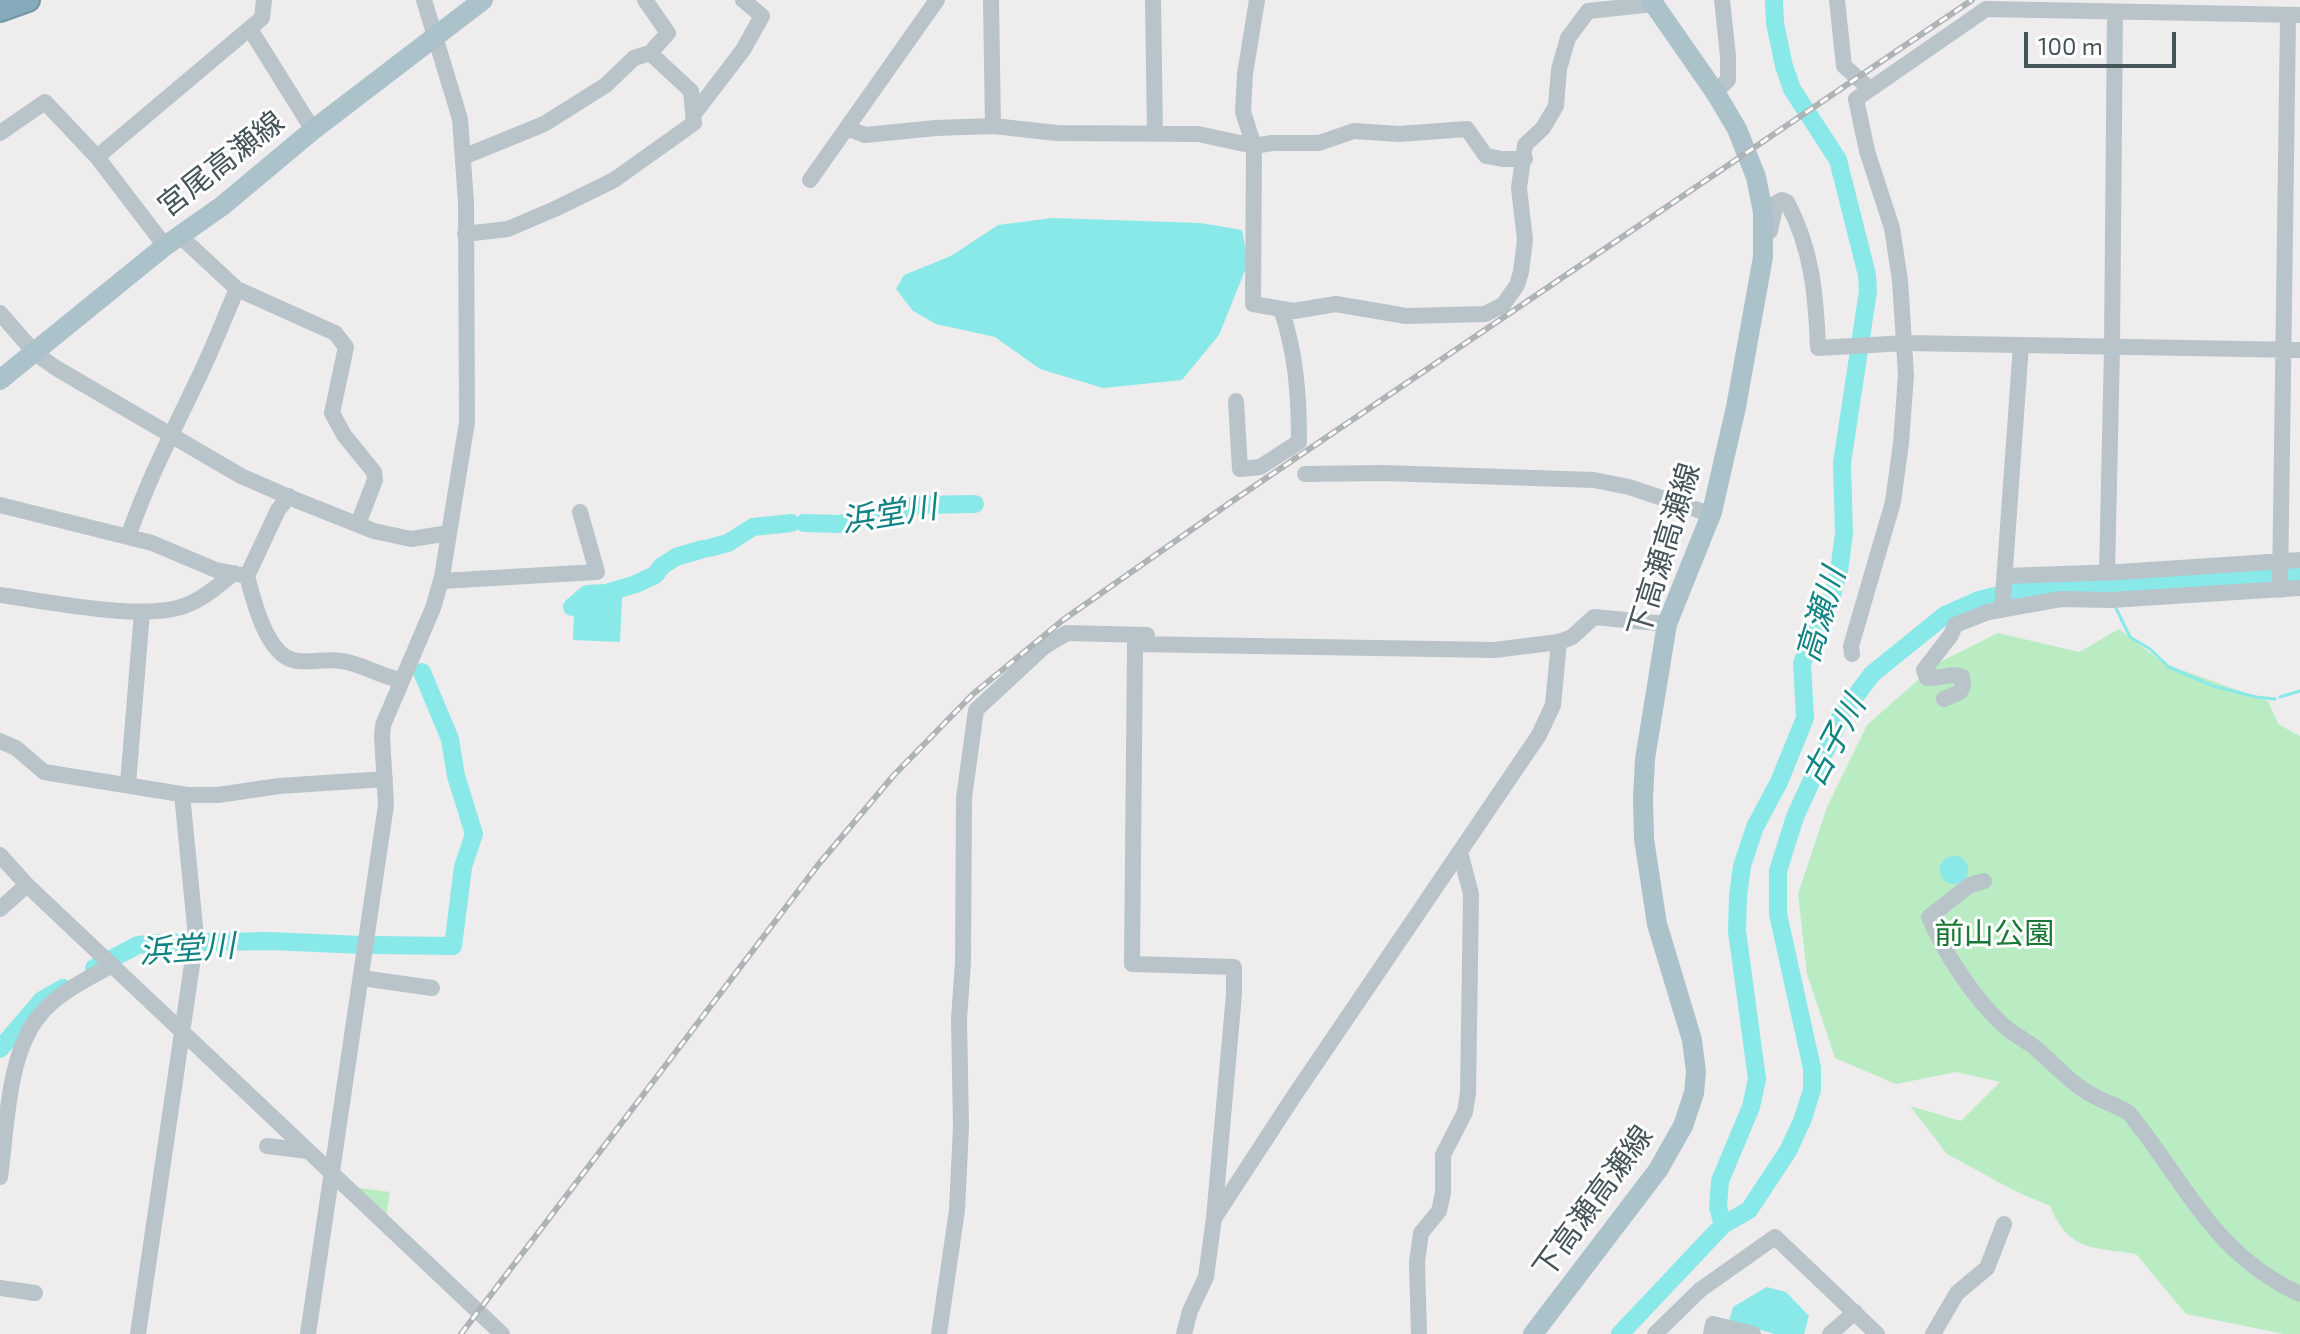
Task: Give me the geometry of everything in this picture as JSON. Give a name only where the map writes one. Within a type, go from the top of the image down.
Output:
[{"type":"highway","points":[[0,10],[28,0]]},
{"type":"main road","name":"宮尾高瀬線","points":[[0,380],[172,241],[222,206],[313,130],[483,0]]},
{"type":"main road","name":"下高瀬高瀬線","points":[[1533,1334],[1658,1170],[1683,1126],[1694,1093],[1696,1072],[1692,1040],[1657,924],[1644,839],[1645,759],[1667,624],[1712,512],[1736,407],[1763,257],[1763,212],[1756,177],[1737,129],[1652,2]]},
{"type":"street","points":[[97,157],[262,18],[264,0]]},
{"type":"street","points":[[308,1334],[386,805],[383,725],[433,608],[441,581],[467,422],[460,119],[424,0]]},
{"type":"street","points":[[463,157],[544,124],[606,85],[634,58],[650,53],[668,33],[645,0]]},
{"type":"street","points":[[694,114],[743,50],[762,16],[743,0]]},
{"type":"street","points":[[810,180],[937,0]]},
{"type":"street","points":[[991,0],[993,126]]},
{"type":"street","points":[[1153,0],[1155,134]]},
{"type":"street","points":[[1257,0],[1245,74],[1243,112],[1254,146],[1253,304],[1294,311],[1336,304],[1406,316],[1485,314],[1503,305],[1517,285],[1521,272],[1525,240],[1519,188],[1525,145],[1543,128],[1556,106],[1559,69],[1568,38],[1588,11],[1652,2]]},
{"type":"street","points":[[1715,92],[1728,80],[1722,0]]},
{"type":"street","points":[[1837,0],[1844,66],[1870,89]]},
{"type":"street","points":[[1852,654],[1851,646],[1893,502],[1906,375],[1900,280],[1892,228],[1867,151],[1856,99],[1986,9],[2115,12],[2204,7],[2296,12],[2283,349],[2280,590]]},
{"type":"street","points":[[2107,573],[2115,12]]},
{"type":"street","points":[[250,29],[313,130]]},
{"type":"street","points":[[465,234],[508,229],[531,221],[614,180],[694,123],[691,91],[650,53]]},
{"type":"street","points":[[0,133],[45,102],[172,241],[237,289],[335,333],[346,347],[332,413],[344,435],[374,472],[375,480],[358,524]]},
{"type":"street","points":[[847,128],[865,135],[993,126],[1057,133],[1198,134],[1254,146],[1319,143],[1354,131],[1399,134],[1467,129],[1486,156],[1525,159]]},
{"type":"street","points":[[1763,257],[1773,209],[1776,203],[1787,202],[1806,242],[1818,348],[1903,343],[2300,350]]},
{"type":"street","points":[[128,537],[139,504],[237,289]]},
{"type":"street","points":[[1236,401],[1240,469],[1260,467],[1299,442],[1298,383],[1291,339],[1281,309]]},
{"type":"street","points":[[0,313],[35,353],[56,368],[241,476],[358,524],[411,539],[449,533]]},
{"type":"street","points":[[2002,610],[2021,345]]},
{"type":"street","points":[[1305,474],[1383,473],[1594,480],[1629,487],[1712,512]]},
{"type":"street","points":[[0,595],[142,612],[188,605],[240,574],[289,496]]},
{"type":"street","points":[[0,505],[152,543],[216,570],[240,574]]},
{"type":"street","points":[[441,581],[597,572],[580,512]]},
{"type":"street","points":[[2005,578],[2300,560]]},
{"type":"street","points":[[240,574],[268,636],[292,660],[337,660],[400,680]]},
{"type":"street","points":[[1944,699],[1960,692],[1962,677],[1955,674],[1937,679],[1927,678],[1924,670],[1943,647],[1955,625],[1988,612],[2061,599],[2113,600],[2300,588]]},
{"type":"street","points":[[128,784],[142,612]]},
{"type":"street","points":[[1184,1334],[1190,1311],[1206,1277],[1214,1218],[1234,967],[1132,964],[1135,644],[1494,650],[1559,642],[1572,637],[1594,617],[1667,624]]},
{"type":"street","points":[[939,1334],[957,1210],[961,1127],[959,1019],[963,962],[964,798],[976,710],[1045,646],[1067,633],[1149,635]]},
{"type":"street","points":[[1214,1218],[1539,735],[1553,705],[1559,642]]},
{"type":"street","points":[[0,741],[16,748],[44,772],[182,794],[218,795],[279,786],[385,779]]},
{"type":"street","points":[[138,1334],[196,941],[182,794]]},
{"type":"street","points":[[1419,1334],[1417,1262],[1421,1233],[1439,1211],[1443,1193],[1443,1155],[1465,1112],[1468,1093],[1471,894],[1460,852]]},
{"type":"street","points":[[0,855],[27,885],[332,1174],[485,1327],[502,1334]]},
{"type":"street","points":[[1984,881],[1970,885],[1929,917],[1937,937],[1992,1014],[2064,1076],[2097,1098],[2129,1113],[2219,1236],[2271,1281],[2300,1294]]},
{"type":"street","points":[[0,909],[27,885]]},
{"type":"street","points":[[0,1177],[15,1069],[22,1041],[40,1014],[108,962]]},
{"type":"street","points":[[362,978],[432,988]]},
{"type":"street","points":[[267,1146],[308,1151]]},
{"type":"street","points":[[1933,1334],[1957,1293],[1987,1268],[2004,1224]]},
{"type":"street","points":[[1655,1334],[1700,1290],[1775,1237],[1877,1334]]},
{"type":"street","points":[[0,1288],[35,1293]]},
{"type":"street","points":[[1830,1334],[1855,1312]]},
{"type":"street","points":[[1711,1334],[1713,1324],[1753,1334]]},
{"type":"green space","name":"前山公園","points":[[2119,629],[2165,664],[2268,701],[2278,724],[2300,736],[2300,1334],[2284,1334],[2186,1314],[2136,1254],[2095,1248],[2074,1240],[2057,1221],[2050,1206],[1947,1154],[1910,1106],[1961,1121],[2000,1082],[1956,1072],[1896,1084],[1835,1058],[1807,974],[1798,894],[1827,807],[1867,725],[1936,664],[1998,633],[2079,652]]},
{"type":"green space","points":[[352,1187],[390,1192],[386,1217]]},
{"type":"water","points":[[1053,218],[1201,223],[1242,230],[1248,263],[1219,335],[1182,380],[1103,388],[1040,369],[995,337],[936,324],[913,311],[896,289],[904,275],[951,256],[998,225]]},
{"type":"water","points":[[622,597],[620,642],[573,640],[574,614],[593,600]]},
{"type":"water","points":[[1954,856],[1964,860],[1968,870],[1964,880],[1954,884],[1944,880],[1940,870],[1944,860]]},
{"type":"water","points":[[1767,1287],[1786,1292],[1809,1316],[1804,1334],[1775,1334],[1729,1321],[1733,1307]]},
{"type":"waterway","name":"高瀬川","points":[[1723,1225],[1718,1207],[1720,1181],[1751,1107],[1757,1079],[1737,931],[1742,866],[1755,827],[1779,782],[1805,718],[1802,663],[1830,601],[1839,572],[1844,533],[1842,463],[1868,291],[1867,275],[1838,160],[1792,89],[1775,23],[1774,0]]},
{"type":"waterway","name":"浜堂川","points":[[804,523],[839,524],[918,505],[975,504]]},
{"type":"waterway","name":"浜堂川","points":[[709,548],[728,543],[753,527],[791,523]]},
{"type":"waterway","name":"浜堂川","points":[[572,607],[587,594],[606,593],[636,584],[655,575],[676,557],[703,549]]},
{"type":"waterway","name":"古子川","points":[[1620,1334],[1723,1225],[1749,1210],[1788,1151],[1802,1121],[1812,1090],[1812,1068],[1778,914],[1778,871],[1795,817],[1842,714],[1872,674],[1945,615],[1979,600],[2020,590],[2300,572]]},
{"type":"waterway","points":[[2107,586],[2111,595]]},
{"type":"waterway","points":[[2115,606],[2130,637],[2150,649],[2169,667],[2213,686],[2275,699]]},
{"type":"waterway","name":"浜堂川","points":[[373,945],[453,946],[463,867],[474,834],[456,776],[450,739],[422,672]]},
{"type":"waterway","points":[[2280,697],[2300,691]]},
{"type":"waterway","name":"浜堂川","points":[[94,968],[138,945],[158,943],[270,941],[362,945]]},
{"type":"waterway","name":"浜堂川","points":[[0,1049],[42,1000],[63,988]]},
{"type":"railway","points":[[461,1334],[818,865],[894,775],[973,694],[1063,620],[1231,502],[1972,0]]}]
